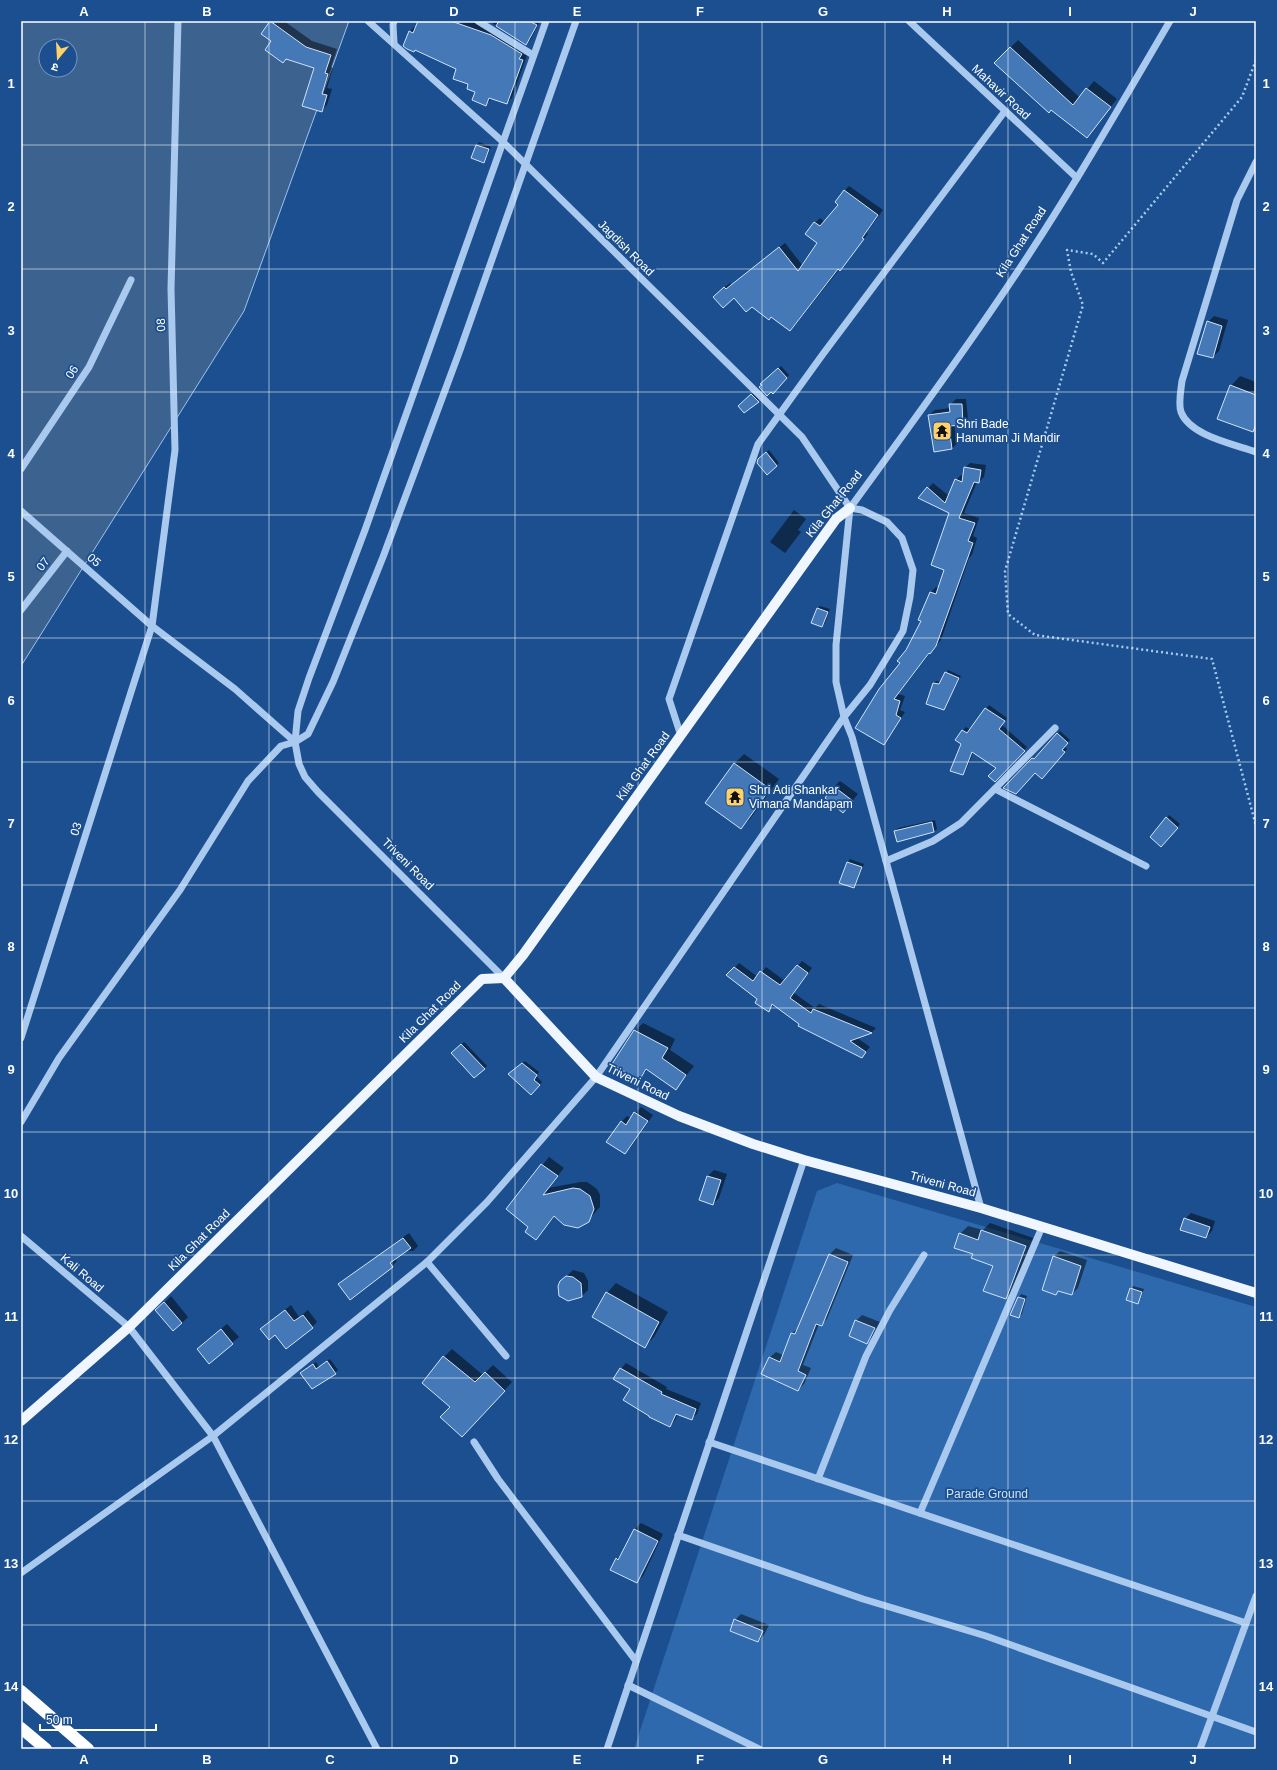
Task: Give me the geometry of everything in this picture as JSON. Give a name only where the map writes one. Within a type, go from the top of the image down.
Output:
[{"type":"highway","points":[[21,1691],[88,1749]]},
{"type":"highway","points":[[21,1728],[46,1749]]},
{"type":"main road","name":"Kila Ghat Road","points":[[21,1421],[129,1327],[482,979],[504,978],[524,955],[836,519],[850,508]]},
{"type":"main road","name":"Triveni Road","points":[[504,978],[596,1077],[680,1116],[753,1144],[804,1160],[981,1208],[1256,1294]]},
{"type":"street","name":"08","points":[[152,626],[175,450],[171,289],[178,21]]},
{"type":"street","name":"Jagdish Road","points":[[368,21],[502,141],[802,437],[850,508]]},
{"type":"street","points":[[394,21],[394,43]]},
{"type":"street","points":[[478,21],[533,55]]},
{"type":"street","name":"Triveni Road","points":[[504,978],[318,792],[305,777],[299,764],[295,742],[298,711],[309,678],[368,522],[502,141],[546,21]]},
{"type":"street","points":[[21,1122],[59,1058],[180,890],[248,781],[281,746],[295,742],[308,734],[333,682],[383,557],[460,350],[576,21]]},
{"type":"street","name":"Mahavir Road","points":[[909,21],[1077,178]]},
{"type":"street","name":"Kila Ghat Road","points":[[850,508],[1017,274],[1077,178],[1170,21]]},
{"type":"street","points":[[681,736],[669,699],[758,444],[778,414],[1005,111]]},
{"type":"street","points":[[1256,162],[1237,200],[1182,380],[1180,410],[1186,422],[1197,431],[1256,452]]},
{"type":"street","name":"06","points":[[21,470],[89,367],[131,280]]},
{"type":"street","points":[[21,1573],[213,1436],[427,1262],[487,1202],[596,1077],[844,717],[870,685],[903,631],[910,597],[913,570],[902,538],[887,522],[862,510],[850,508],[836,646],[836,682],[844,717],[852,737],[981,1208]]},
{"type":"street","name":"05","points":[[21,510],[152,626]]},
{"type":"street","name":"07","points":[[21,610],[67,551]]},
{"type":"street","points":[[152,626],[235,689],[295,742]]},
{"type":"street","name":"03","points":[[21,1038],[152,626]]},
{"type":"street","points":[[886,861],[933,841],[961,823],[1055,728]]},
{"type":"street","points":[[995,789],[1146,866]]},
{"type":"street","points":[[607,1749],[804,1160]]},
{"type":"street","points":[[920,1513],[1042,1227]]},
{"type":"street","name":"Kali Road","points":[[21,1236],[129,1327],[213,1436],[377,1749]]},
{"type":"street","points":[[818,1479],[866,1356],[890,1310],[924,1255]]},
{"type":"street","points":[[427,1262],[506,1356]]},
{"type":"street","points":[[474,1442],[498,1479],[636,1661]]},
{"type":"street","points":[[709,1442],[1246,1623]]},
{"type":"street","points":[[678,1536],[863,1599],[986,1636],[1256,1732]]},
{"type":"street","points":[[1200,1749],[1256,1596]]},
{"type":"street","points":[[628,1685],[759,1749]]},
{"type":"path","points":[[1256,60],[1242,97],[1103,263],[1094,254],[1067,250],[1071,272],[1083,305],[1005,571],[1008,614],[1035,635],[1212,659],[1256,826]]},
{"type":"green space","name":"Parade Ground","points":[[837,1183],[1256,1307],[1256,1749],[634,1749],[817,1191]]},
{"type":"shaded area","points":[[21,21],[349,21],[244,311],[21,666]]},
{"type":"building","points":[[270,21],[306,47],[331,55],[325,73],[328,74],[322,94],[327,95],[322,112],[302,106],[314,68],[286,59],[283,63],[265,50],[271,41],[261,34]]},
{"type":"building","points":[[418,21],[451,21],[491,35],[522,54],[519,59],[523,60],[507,104],[489,98],[486,106],[472,100],[475,92],[467,89],[468,84],[453,79],[456,69],[403,46],[409,31],[413,33]]},
{"type":"building","points":[[499,21],[529,21],[537,25],[526,45],[496,26]]},
{"type":"building","points":[[1010,47],[1073,105],[1086,88],[1111,107],[1087,138],[1051,110],[1049,113],[994,63]]},
{"type":"building","points":[[476,145],[489,149],[484,163],[471,158]]},
{"type":"building","points":[[844,190],[878,215],[862,238],[864,239],[840,271],[838,269],[790,331],[771,317],[769,320],[752,307],[746,312],[734,298],[723,308],[713,297],[724,287],[726,289],[779,247],[798,271],[817,243],[805,234],[814,222],[820,226],[838,205],[835,202]]},
{"type":"building","points":[[1207,321],[1222,326],[1213,358],[1197,354]]},
{"type":"building","points":[[778,368],[787,378],[773,394],[771,392],[767,396],[759,387],[762,385],[760,384]]},
{"type":"building","points":[[1230,385],[1256,395],[1256,424],[1253,432],[1217,419]]},
{"type":"building","points":[[751,394],[759,402],[744,413],[738,406]]},
{"type":"building","points":[[949,404],[962,404],[963,425],[949,426],[952,449],[934,452],[928,415],[950,412]]},
{"type":"building","points":[[766,452],[777,466],[767,475],[757,463],[758,459]]},
{"type":"building","points":[[964,467],[981,470],[979,483],[974,482],[959,518],[975,523],[968,541],[973,543],[936,646],[894,699],[900,701],[896,715],[901,718],[884,745],[855,728],[879,689],[900,663],[897,661],[906,650],[921,621],[918,620],[930,592],[936,594],[944,570],[931,565],[949,513],[918,498],[927,487],[945,503],[955,479],[962,482]]},
{"type":"building","points":[[817,608],[828,612],[822,627],[811,623]]},
{"type":"building","points":[[945,672],[959,678],[944,710],[926,704],[933,683],[939,684]]},
{"type":"building","points":[[985,708],[1005,721],[999,729],[1025,751],[995,782],[988,776],[996,768],[972,752],[963,775],[950,771],[961,744],[955,740],[962,730],[967,733]]},
{"type":"building","points":[[1057,733],[1068,743],[1062,750],[1065,752],[1042,779],[1035,773],[1016,794],[1003,788],[1032,758],[1034,759]]},
{"type":"building","points":[[734,763],[770,789],[741,829],[705,803]]},
{"type":"building","points":[[833,786],[853,801],[843,813],[825,798]]},
{"type":"building","points":[[1166,817],[1178,828],[1161,847],[1150,837]]},
{"type":"building","points":[[932,822],[934,832],[897,842],[894,831]]},
{"type":"building","points":[[847,862],[862,867],[854,888],[839,883]]},
{"type":"building","points":[[797,965],[808,973],[790,998],[811,1013],[813,1009],[872,1033],[850,1041],[866,1052],[862,1058],[798,1026],[799,1024],[772,1004],[769,1012],[755,1003],[757,999],[726,975],[734,967],[753,981],[760,971],[780,985]]},
{"type":"building","points":[[634,1030],[668,1048],[662,1058],[686,1075],[676,1090],[646,1069],[639,1081],[612,1064]]},
{"type":"building","points":[[461,1044],[485,1069],[474,1078],[451,1053]]},
{"type":"building","points":[[522,1063],[537,1075],[534,1080],[540,1085],[531,1095],[508,1074]]},
{"type":"building","points":[[634,1112],[648,1121],[625,1154],[606,1142],[621,1121],[626,1125]]},
{"type":"building","points":[[541,1164],[558,1176],[543,1195],[573,1188],[580,1189],[590,1196],[594,1209],[589,1222],[578,1228],[564,1225],[554,1216],[536,1240],[525,1232],[528,1227],[506,1209]]},
{"type":"building","points":[[707,1176],[721,1180],[713,1205],[699,1200]]},
{"type":"building","points":[[1184,1218],[1210,1227],[1206,1238],[1180,1230]]},
{"type":"building","points":[[981,1230],[1026,1246],[1006,1299],[983,1291],[993,1266],[971,1258],[973,1254],[954,1248],[959,1233],[978,1240]]},
{"type":"building","points":[[403,1238],[411,1248],[390,1263],[393,1267],[350,1300],[338,1284]]},
{"type":"building","points":[[829,1254],[848,1262],[822,1326],[816,1324],[798,1371],[806,1375],[798,1391],[761,1374],[769,1357],[780,1362],[791,1333],[795,1334]]},
{"type":"building","points":[[1053,1256],[1081,1266],[1072,1295],[1058,1291],[1056,1295],[1042,1290]]},
{"type":"building","points":[[566,1276],[573,1277],[581,1283],[582,1297],[568,1301],[559,1296],[558,1286],[560,1281]]},
{"type":"building","points":[[1130,1288],[1142,1292],[1138,1304],[1126,1300]]},
{"type":"building","points":[[606,1292],[659,1322],[645,1348],[592,1317]]},
{"type":"building","points":[[1018,1297],[1025,1299],[1019,1318],[1010,1315]]},
{"type":"building","points":[[164,1302],[182,1323],[173,1331],[155,1310]]},
{"type":"building","points":[[285,1310],[294,1321],[303,1315],[313,1328],[286,1349],[275,1335],[269,1340],[260,1329]]},
{"type":"building","points":[[855,1320],[875,1328],[867,1344],[849,1336]]},
{"type":"building","points":[[221,1329],[233,1344],[209,1364],[197,1349]]},
{"type":"building","points":[[443,1356],[475,1382],[485,1372],[505,1391],[462,1437],[440,1417],[450,1407],[422,1383]]},
{"type":"building","points":[[327,1361],[336,1374],[312,1389],[300,1373],[313,1364],[316,1369]]},
{"type":"building","points":[[620,1368],[662,1392],[661,1394],[696,1409],[692,1420],[676,1414],[670,1427],[649,1417],[623,1400],[630,1389],[613,1379]]},
{"type":"building","points":[[634,1529],[658,1541],[637,1583],[610,1570],[616,1558],[618,1560]]},
{"type":"building","points":[[734,1619],[763,1631],[758,1642],[730,1631]]},
{"type":"place","name":"Shri Bade Hanuman Ji Mandir","points":[[942,431]]},
{"type":"place","name":"Shri Adi Shankar Vimana Mandapam","points":[[735,797]]}]
